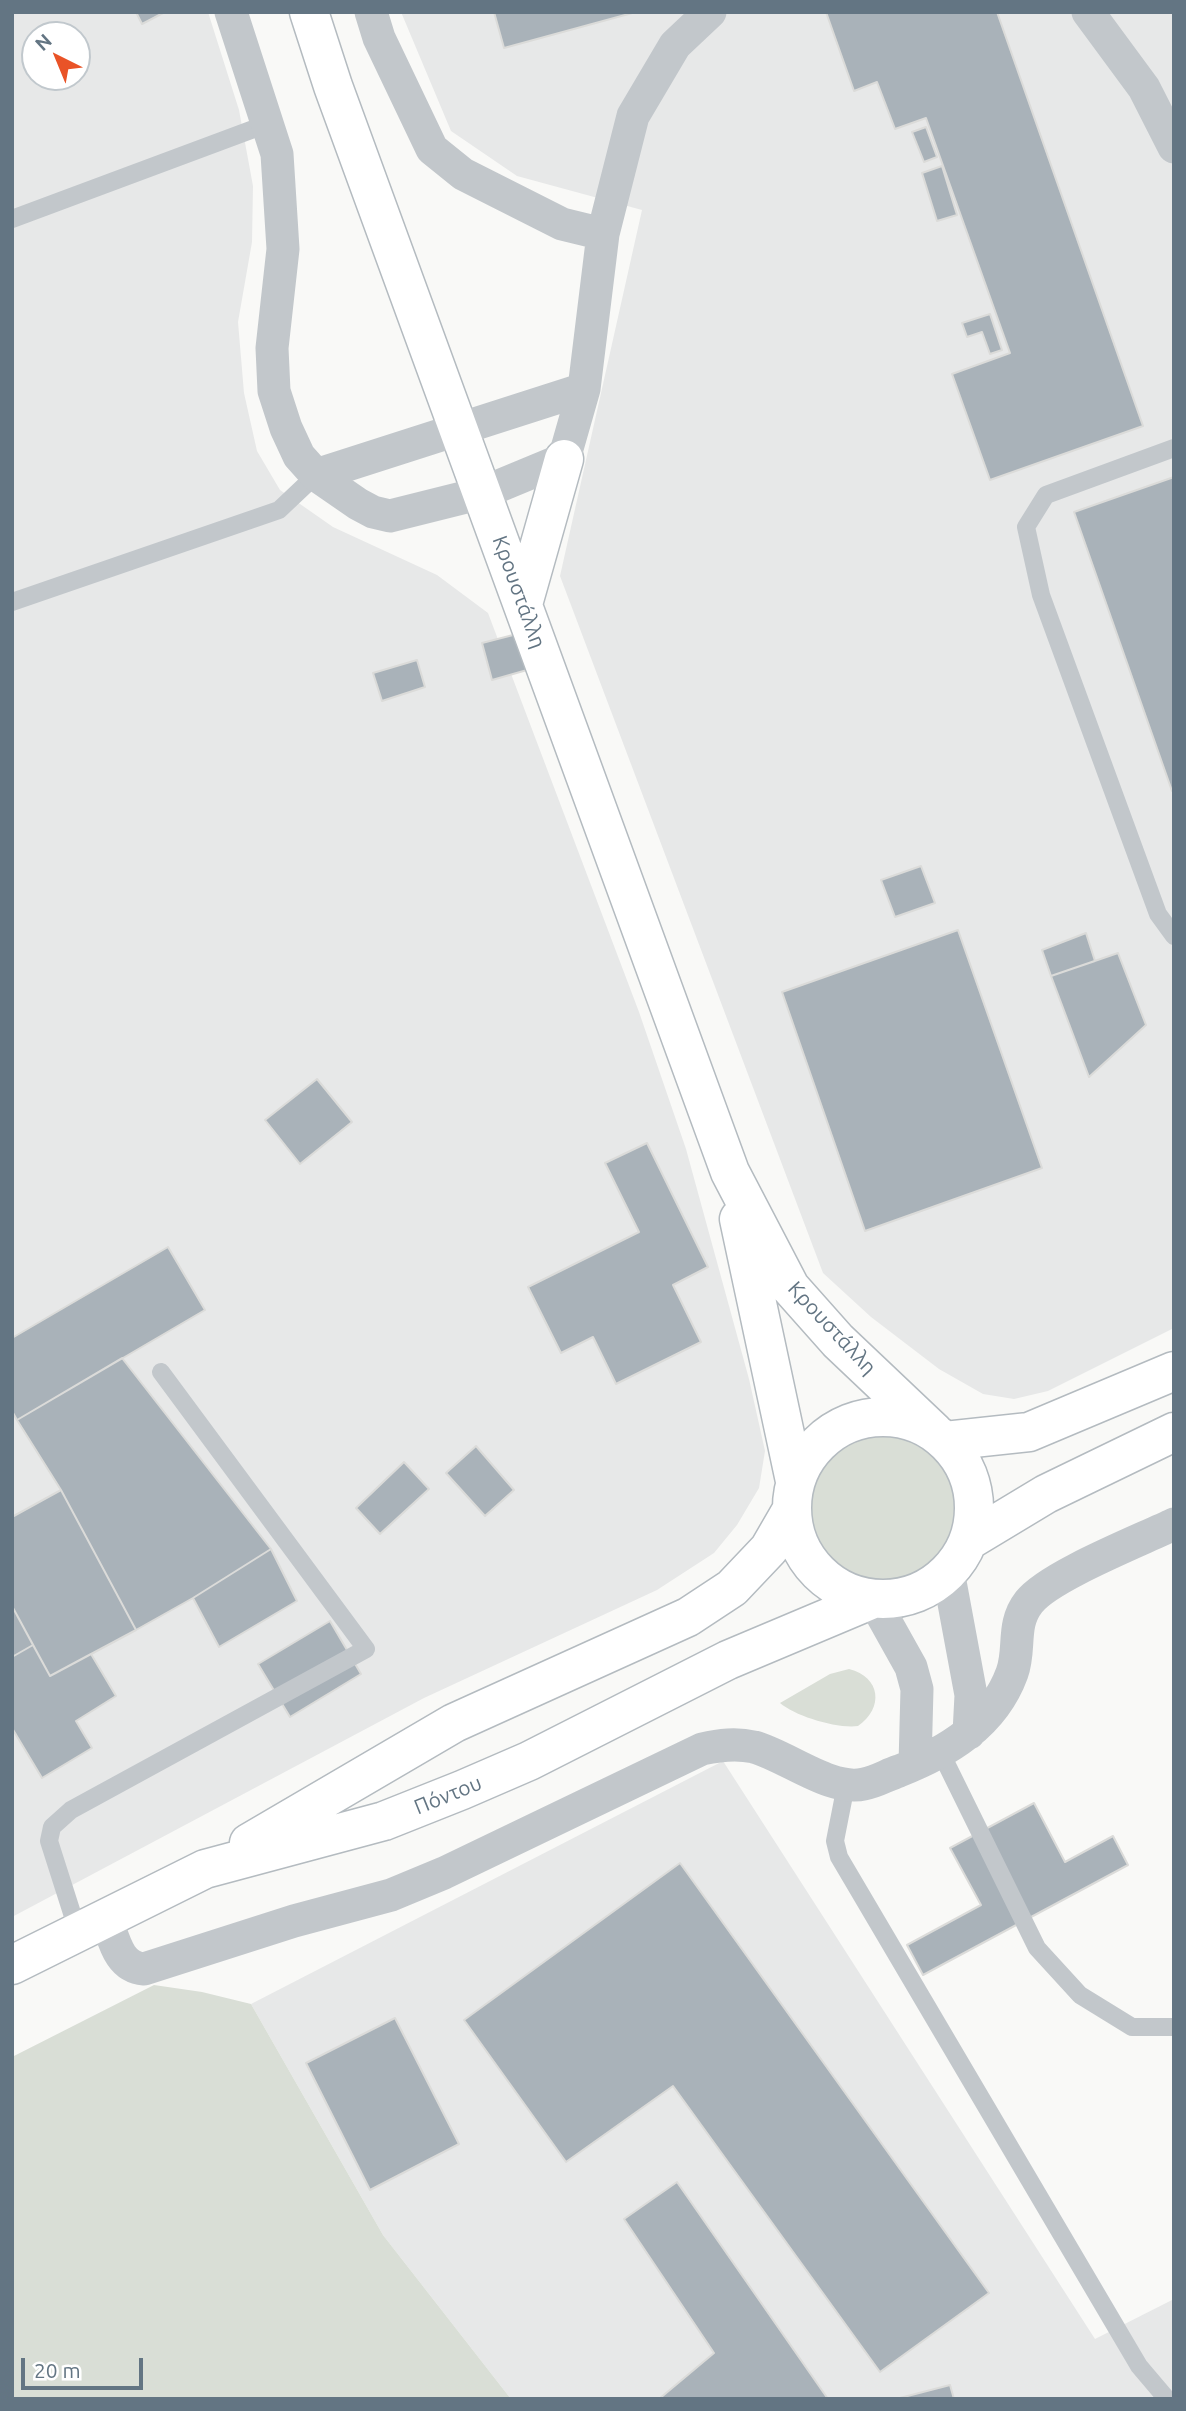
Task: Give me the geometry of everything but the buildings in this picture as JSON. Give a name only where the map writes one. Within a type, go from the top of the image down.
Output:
[{"type":"street","points":[[231,12],[277,154],[283,248],[272,348],[274,391],[299,456],[316,475],[358,504],[373,512],[390,516],[482,493],[564,460]]},
{"type":"street","name":"Κρουστάλλη","points":[[309,12],[333,86],[730,1172],[790,1287],[838,1341],[940,1436]]},
{"type":"street","points":[[371,12],[379,38],[432,149],[463,174],[562,224],[603,234]]},
{"type":"street","points":[[523,604],[584,389],[603,234],[634,116],[674,45],[709,12]]},
{"type":"street","points":[[1088,12],[1144,88],[1174,147]]},
{"type":"street","points":[[316,475],[584,389]]},
{"type":"street","name":"Κρουστάλλη","points":[[730,1172],[793,1496]]},
{"type":"street","points":[[940,1436],[1029,1432],[1174,1371]]},
{"type":"street","points":[[205,1869],[453,1723],[688,1617],[732,1588],[769,1549],[809,1452],[832,1431],[861,1419],[886,1416],[912,1420],[940,1436],[966,1470],[972,1487],[973,1523],[958,1556],[969,1686],[970,1733]]},
{"type":"street","points":[[793,1496],[796,1537],[807,1560],[825,1580],[848,1593],[873,1599],[895,1598],[915,1593],[933,1584],[958,1556],[1046,1494],[1174,1432]]},
{"type":"street","points":[[92,1925],[126,1963],[144,1969],[294,1921],[391,1895],[444,1873],[702,1749],[720,1745],[735,1744],[766,1751],[838,1783],[864,1784],[928,1758],[970,1733],[1000,1699],[1012,1673],[1018,1620],[1030,1601],[1061,1578],[1174,1524]]},
{"type":"street","points":[[873,1599],[911,1667],[928,1758]]},
{"type":"street","name":"Πόντου","points":[[12,1965],[205,1869],[384,1821],[529,1761],[728,1660],[873,1599]]},
{"type":"lane","points":[[12,219],[267,124]]},
{"type":"lane","points":[[1174,448],[1046,495],[1026,527],[1041,595],[1158,914],[1174,936]]},
{"type":"lane","points":[[12,601],[279,510],[316,475]]},
{"type":"lane","points":[[92,1925],[49,1841],[52,1827],[71,1810],[366,1649],[161,1372]]},
{"type":"lane","points":[[928,1758],[1037,1948],[1080,1995],[1132,2027],[1174,2027]]},
{"type":"lane","points":[[846,1785],[835,1841],[839,1857],[1139,2365],[1167,2399]]},
{"type":"shaded area","points":[[12,12],[208,12],[239,110],[253,186],[252,242],[238,322],[244,393],[257,451],[280,490],[333,527],[437,575],[488,613],[639,1012],[686,1149],[749,1379],[765,1451],[759,1488],[737,1525],[714,1553],[657,1590],[424,1698],[12,1917]]},
{"type":"shaded area","points":[[401,12],[1174,12],[1174,1328],[1048,1391],[1014,1399],[983,1394],[939,1369],[871,1317],[823,1273],[560,576],[642,210],[517,176],[451,131]]},
{"type":"shaded area","points":[[885,1434],[915,1440],[940,1456],[956,1481],[962,1511],[956,1541],[940,1566],[915,1582],[885,1588],[855,1582],[830,1566],[814,1541],[808,1511],[814,1481],[830,1456],[855,1440]]},
{"type":"shaded area","points":[[849,1669],[868,1679],[875,1694],[872,1711],[858,1726],[839,1726],[817,1720],[796,1713],[780,1703],[830,1674]]},
{"type":"shaded area","points":[[723,1761],[1095,2339],[1174,2299],[1174,2399],[511,2399],[383,2235],[251,2004]]},
{"type":"shaded area","points":[[154,1985],[202,1992],[251,2004],[383,2235],[511,2399],[12,2399],[12,2057]]}]
